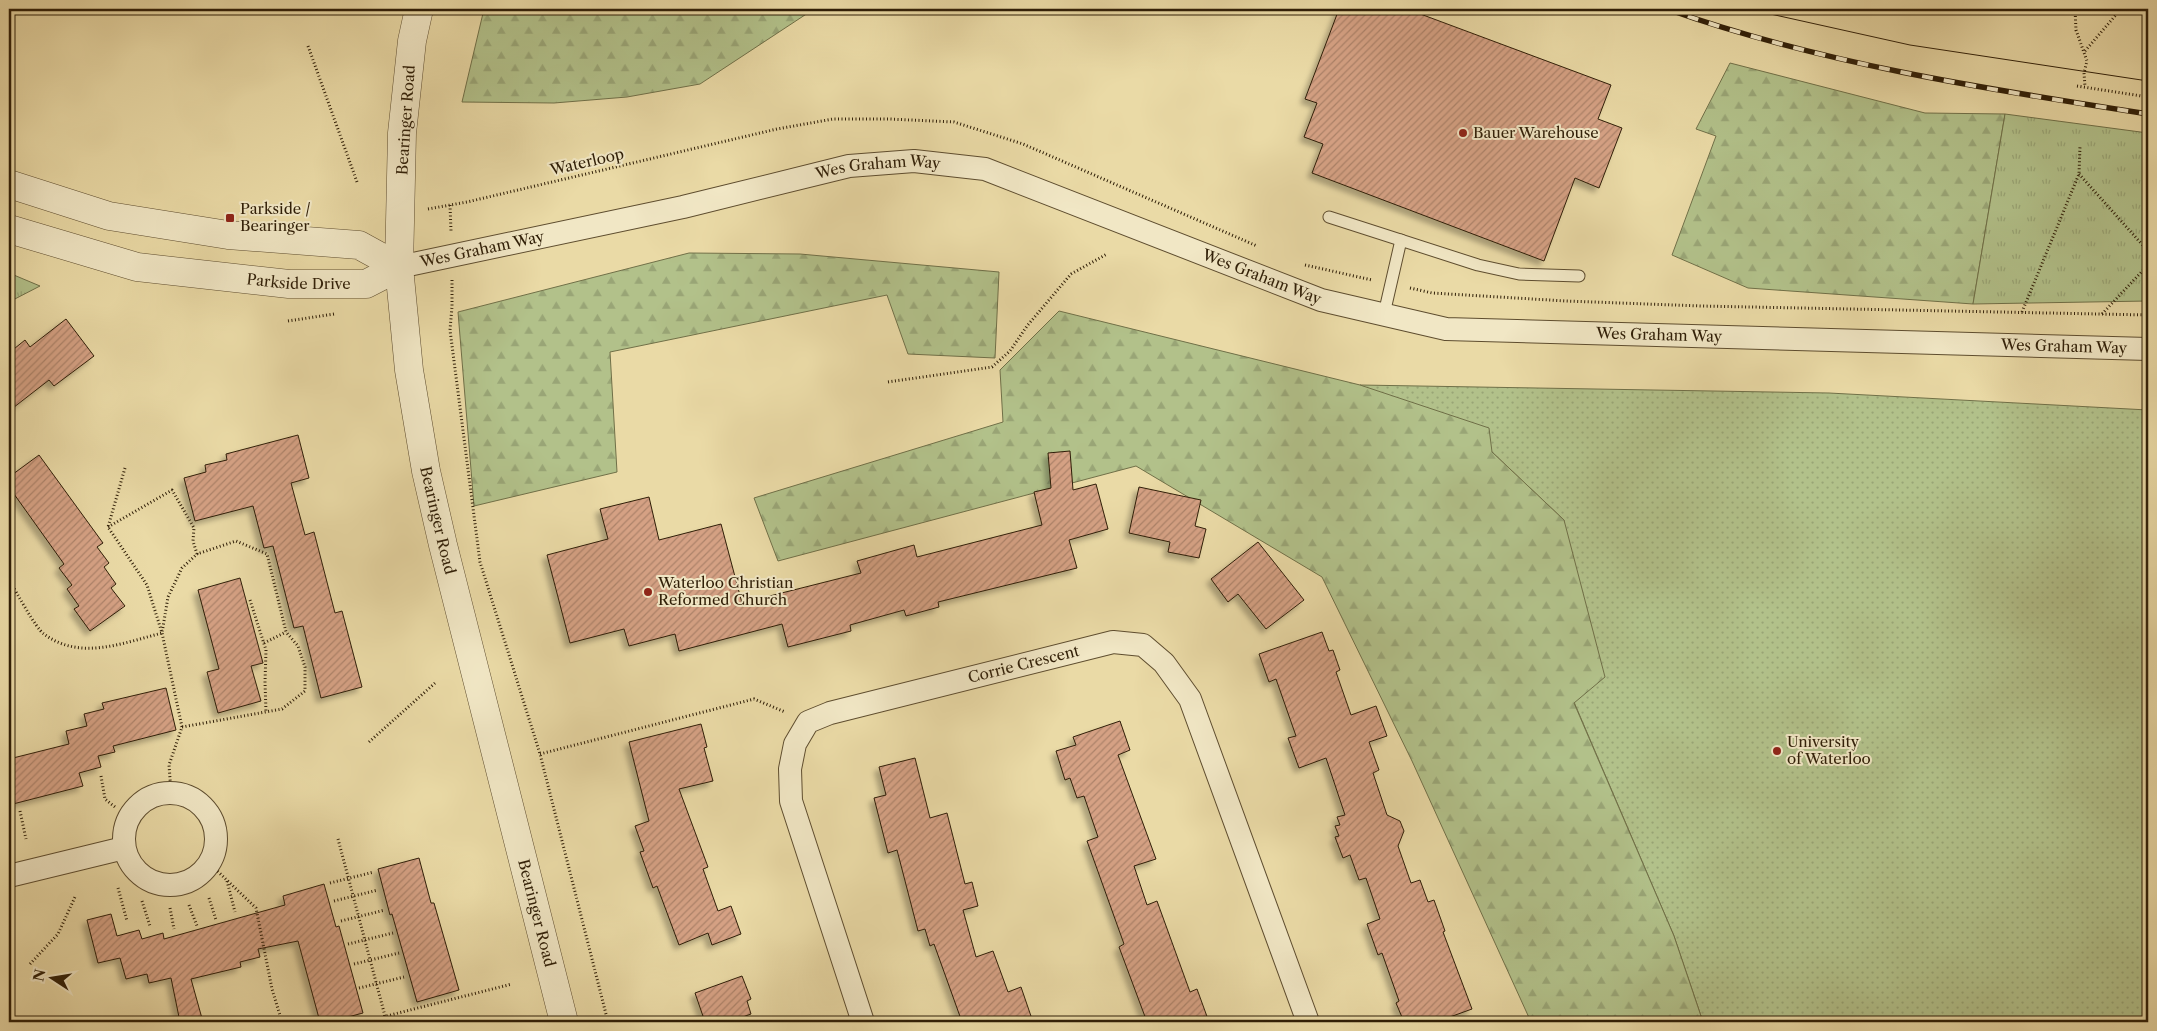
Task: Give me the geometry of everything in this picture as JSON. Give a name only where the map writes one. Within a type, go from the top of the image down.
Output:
[{"type":"street","name":"Bearinger Road","points":[[419,9],[412,41],[402,133],[399,267],[409,370],[432,498],[564,1022]]},
{"type":"street","name":"Wes Graham Way","points":[[399,267],[683,207],[849,166],[914,160],[984,168],[1321,300],[1446,329],[2148,348]]},
{"type":"street","points":[[9,184],[109,216],[228,235],[359,245],[399,267]]},
{"type":"street","name":"Parkside Drive","points":[[9,230],[138,267],[288,284],[366,284],[399,267]]},
{"type":"street","name":"Corrie Crescent","points":[[808,722],[830,712],[1113,642],[1143,645],[1164,663],[1190,699],[1308,1022]]},
{"type":"street","points":[[808,722],[794,744],[790,769],[790,802],[863,1022]]},
{"type":"street","points":[[171,792],[189,796],[202,805],[215,825],[216,848],[210,864],[201,874],[188,882],[173,885],[157,884],[142,876],[130,864],[124,848],[125,826],[128,817],[138,804],[155,795],[171,792]]},
{"type":"street","points":[[9,876],[124,848]]},
{"type":"lane","points":[[1329,217],[1478,264],[1519,274],[1579,276]]},
{"type":"lane","points":[[1384,314],[1401,240]]},
{"type":"path","points":[[2075,9],[2076,30],[2087,61],[2084,73],[2086,87]]},
{"type":"path","points":[[2085,51],[2121,9]]},
{"type":"path","points":[[308,46],[357,182]]},
{"type":"path","points":[[2077,86],[2148,97]]},
{"type":"path","name":"Waterloop","points":[[446,205],[467,202],[734,140]]},
{"type":"path","points":[[2022,312],[2078,174],[2080,146]]},
{"type":"path","points":[[2078,174],[2148,251]]},
{"type":"path","points":[[888,382],[992,367],[1010,351],[1027,326],[1071,274],[1107,254]]},
{"type":"path","points":[[2148,266],[2102,314],[2148,315]]},
{"type":"path","points":[[452,307],[450,330],[453,364],[480,562],[540,754],[608,1022]]},
{"type":"path","points":[[288,321],[334,314]]},
{"type":"path","points":[[125,468],[108,527],[147,585],[162,633],[182,727],[169,765],[171,792]]},
{"type":"path","points":[[108,527],[172,490],[194,528],[193,542],[197,554]]},
{"type":"path","points":[[162,633],[168,597],[182,568],[197,554],[236,541],[267,554],[286,632],[298,646],[305,667],[305,691],[282,709],[182,727]]},
{"type":"path","points":[[9,580],[43,634],[70,648],[98,649],[162,633]]},
{"type":"path","points":[[250,600],[266,650],[266,712]]},
{"type":"path","points":[[264,643],[286,632]]},
{"type":"path","points":[[369,742],[435,682]]},
{"type":"path","points":[[540,754],[754,699],[808,722]]},
{"type":"path","points":[[101,776],[105,798],[115,807]]},
{"type":"path","points":[[20,811],[26,839]]},
{"type":"path","points":[[338,839],[385,1016]]},
{"type":"path","points":[[210,864],[256,908],[272,989],[282,1022]]},
{"type":"path","points":[[330,883],[374,872]]},
{"type":"path","points":[[228,881],[235,912]]},
{"type":"path","points":[[118,888],[127,921]]},
{"type":"path","points":[[334,901],[378,890]]},
{"type":"path","points":[[30,964],[58,934],[75,898]]},
{"type":"path","points":[[209,898],[216,920]]},
{"type":"path","points":[[142,901],[150,926]]},
{"type":"path","points":[[189,906],[197,926]]},
{"type":"path","points":[[170,908],[174,929]]},
{"type":"path","points":[[341,921],[385,910]]},
{"type":"path","points":[[348,944],[393,933]]},
{"type":"path","points":[[354,964],[399,953]]},
{"type":"path","points":[[359,988],[404,977]]},
{"type":"path","points":[[363,1022],[512,984]]},
{"type":"green space","points":[[484,9],[814,9],[700,84],[627,97],[554,103],[462,102]]},
{"type":"green space","points":[[1730,63],[1925,113],[2005,114],[1973,304],[1748,288],[1672,255],[1716,136],[1696,129]]},
{"type":"green space","points":[[2005,114],[2148,133],[2148,301],[1973,304]]},
{"type":"green space","points":[[689,253],[800,254],[999,272],[995,358],[908,354],[887,295],[610,352],[617,472],[474,506],[458,312]]},
{"type":"green space","points":[[9,273],[40,286],[9,302]]},
{"type":"green space","points":[[1059,311],[1360,385],[1489,428],[1492,452],[1564,520],[1605,677],[1574,703],[1674,936],[1703,1022],[1531,1022],[1412,761],[1322,577],[1136,466],[778,561],[754,498],[1003,422],[1000,370]]},
{"type":"green space","points":[[1360,385],[1829,393],[2148,410],[2148,1022],[1703,1022],[1674,936],[1574,702],[1564,520],[1492,452]]},
{"type":"building","name":"Bauer Warehouse","points":[[1339,9],[1407,9],[1611,85],[1598,119],[1622,128],[1599,188],[1575,178],[1544,261],[1312,173],[1323,144],[1304,137],[1317,103],[1305,99]]},
{"type":"building","points":[[66,319],[94,356],[54,386],[49,380],[9,411],[9,353],[25,340],[30,347]]},
{"type":"building","points":[[298,435],[309,478],[291,483],[305,535],[314,532],[335,613],[342,611],[362,687],[321,698],[303,626],[294,628],[273,546],[264,548],[253,506],[195,521],[184,478],[206,472],[205,465],[227,460],[226,454]]},
{"type":"building","points":[[1070,451],[1073,490],[1096,484],[1108,529],[1069,540],[1077,568],[938,602],[939,607],[906,616],[904,610],[850,625],[851,631],[788,647],[782,624],[679,651],[675,634],[629,646],[624,629],[570,643],[547,555],[608,539],[600,509],[649,497],[659,540],[721,524],[742,603],[861,573],[857,561],[914,545],[917,557],[1042,525],[1034,492],[1051,488],[1048,453]]},
{"type":"building","points":[[39,455],[103,543],[97,547],[109,563],[104,567],[116,584],[111,588],[125,606],[90,631],[74,609],[79,606],[67,589],[72,585],[59,568],[64,564],[9,487],[9,477]]},
{"type":"building","points":[[1139,487],[1201,500],[1195,526],[1206,529],[1199,558],[1168,552],[1170,542],[1129,533]]},
{"type":"building","points":[[1258,542],[1304,600],[1266,629],[1238,594],[1228,602],[1211,579]]},
{"type":"building","points":[[240,578],[263,663],[251,666],[261,701],[218,713],[207,672],[219,669],[198,590]]},
{"type":"building","points":[[1322,632],[1329,651],[1333,650],[1340,670],[1336,672],[1351,715],[1376,706],[1387,736],[1369,742],[1379,770],[1373,773],[1387,815],[1400,821],[1404,831],[1398,846],[1411,883],[1420,880],[1428,902],[1434,900],[1445,931],[1443,932],[1472,1009],[1436,1022],[1404,1022],[1396,1003],[1399,1001],[1382,953],[1378,955],[1367,924],[1380,919],[1366,878],[1359,880],[1350,855],[1343,858],[1335,837],[1339,836],[1335,826],[1340,825],[1337,817],[1345,815],[1326,758],[1299,768],[1288,738],[1296,736],[1276,679],[1269,682],[1259,654]]},
{"type":"building","points":[[166,688],[176,730],[113,746],[115,752],[98,756],[101,767],[79,773],[83,786],[9,805],[9,759],[69,744],[66,731],[87,726],[84,714],[104,709],[102,703]]},
{"type":"building","points":[[1120,721],[1130,750],[1118,755],[1156,859],[1134,866],[1147,905],[1157,901],[1190,992],[1197,989],[1209,1022],[1147,1022],[1119,947],[1124,944],[1087,841],[1098,837],[1084,796],[1077,798],[1070,778],[1065,780],[1056,751],[1076,745],[1073,737]]},
{"type":"building","points":[[701,724],[707,747],[704,748],[713,781],[679,789],[708,867],[703,869],[718,911],[731,906],[741,934],[712,945],[708,933],[679,945],[657,886],[653,888],[640,852],[644,851],[635,826],[649,821],[629,742]]},
{"type":"building","points":[[915,758],[930,818],[947,813],[965,884],[972,882],[978,906],[963,910],[976,957],[993,951],[1008,992],[1021,987],[1033,1022],[962,1022],[934,944],[930,946],[925,929],[918,931],[897,850],[888,853],[874,798],[886,795],[879,767]]},
{"type":"building","points":[[419,858],[431,903],[434,903],[459,990],[417,1002],[378,869]]},
{"type":"building","points":[[324,884],[336,927],[339,926],[363,1013],[329,1022],[320,1022],[298,941],[258,949],[260,957],[240,962],[241,967],[191,979],[203,1022],[180,1022],[171,978],[149,983],[147,974],[126,979],[120,958],[98,963],[87,920],[111,914],[117,936],[139,930],[142,939],[163,933],[164,939],[285,905],[283,896]]},
{"type":"building","points":[[742,976],[751,999],[747,1001],[751,1014],[729,1022],[705,1022],[695,993]]},
{"type":"tram line","points":[[1748,9],[1910,45],[2148,81]]},
{"type":"tram line","points":[[2042,97],[2148,113]]},
{"type":"railway","points":[[1667,9],[1785,45],[1845,60],[2026,95],[2148,114]]},
{"type":"place","name":"Bauer Warehouse","points":[[1463,133]]},
{"type":"place","name":"Parkside / Bearinger","points":[[230,218]]},
{"type":"place","name":"Waterloo Christian Reformed Church","points":[[648,592]]},
{"type":"place","name":"University of Waterloo","points":[[1777,751]]}]
